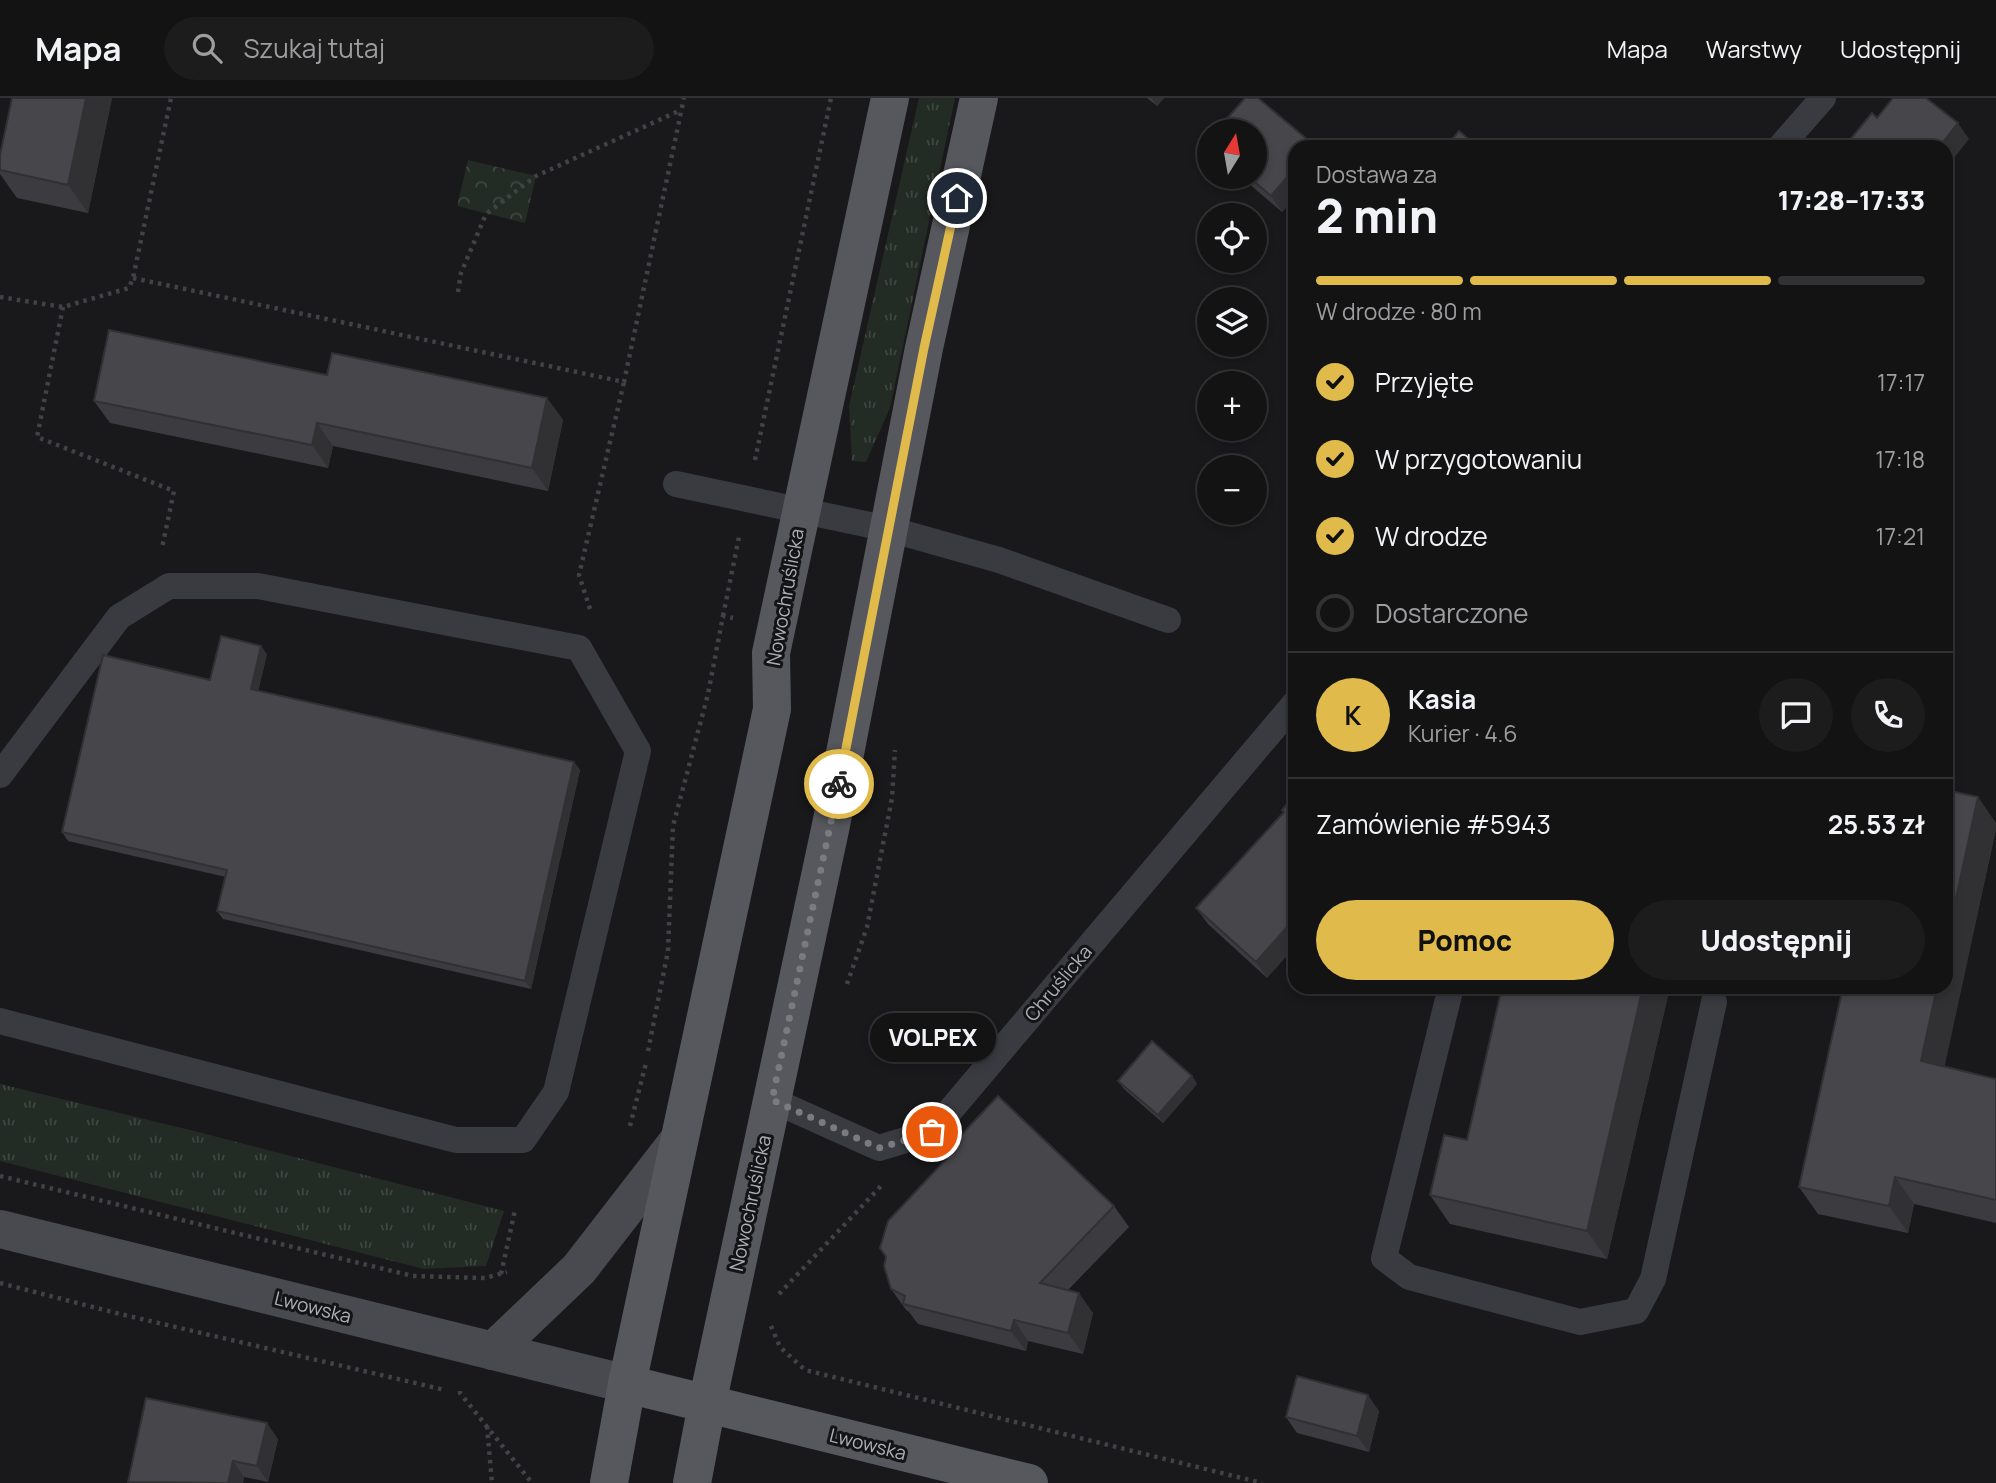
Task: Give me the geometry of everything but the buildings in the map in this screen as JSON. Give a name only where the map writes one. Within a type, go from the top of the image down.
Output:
[{"type":"main road","name":"Nowochruślicka","points":[[610,1483],[627,1384],[772,709],[771,653],[776,628],[890,98]]},
{"type":"main road","name":"Nowochruślicka","points":[[692,1483],[831,825],[924,348],[979,98]]},
{"type":"main road","name":"Lwowska","points":[[627,1384],[1029,1483]]},
{"type":"street","points":[[493,1351],[579,1269],[680,1140]]},
{"type":"street","name":"Lwowska","points":[[0,1228],[627,1384]]},
{"type":"lane","points":[[1786,140],[1823,98]]},
{"type":"lane","points":[[676,484],[889,529],[999,560],[1168,620]]},
{"type":"lane","points":[[0,775],[119,617],[169,586],[258,586],[579,648],[638,751],[556,1092],[523,1140],[456,1140],[0,1021]]},
{"type":"lane","name":"Chruślicka","points":[[772,1100],[879,1148],[932,1132],[1288,711]]},
{"type":"lane","points":[[1449,994],[1384,1258],[1409,1277],[1580,1322],[1636,1311],[1653,1279],[1714,1002]]},
{"type":"path","points":[[0,297],[62,307],[129,288],[171,98]]},
{"type":"path","points":[[593,621],[579,575],[624,382],[684,98]]},
{"type":"path","points":[[627,1137],[647,1059],[668,951],[673,826],[708,694],[831,98]]},
{"type":"path","points":[[458,292],[461,272],[486,214],[537,176],[682,110]]},
{"type":"path","points":[[133,278],[624,382]]},
{"type":"path","points":[[62,307],[37,437],[174,491],[153,596]]},
{"type":"path","points":[[723,616],[776,628]]},
{"type":"path","points":[[0,1176],[413,1276],[485,1278],[512,1270]]},
{"type":"path","points":[[773,1300],[885,1181]]},
{"type":"path","points":[[501,1275],[515,1210]]},
{"type":"path","points":[[484,1286],[485,1278]]},
{"type":"path","points":[[0,1283],[120,1314],[460,1393],[533,1483]]},
{"type":"path","points":[[769,1323],[780,1348],[805,1370],[1262,1483]]},
{"type":"path","points":[[460,1393],[462,1382]]},
{"type":"path","points":[[487,1425],[492,1483]]},
{"type":"green space","points":[[919,98],[955,98],[890,408],[866,462],[852,461],[849,406]]},
{"type":"green space","points":[[468,160],[536,176],[525,223],[457,206]]},
{"type":"green space","points":[[0,1084],[504,1211],[486,1266],[424,1269],[0,1161]]},
{"type":"way so far","points":[[839,784],[772,1100],[879,1148],[932,1132]]},
{"type":"place","name":"VOLPEX","points":[[932,1132]]},
{"type":"route","points":[[839,784],[924,348],[957,198]]}]
